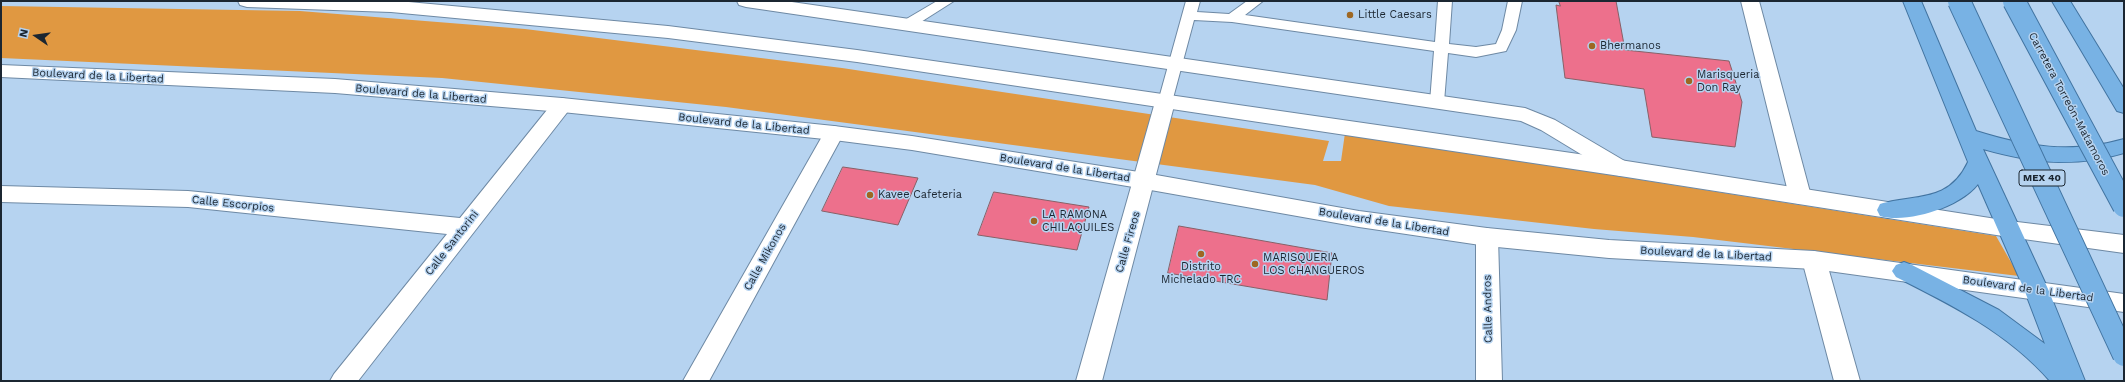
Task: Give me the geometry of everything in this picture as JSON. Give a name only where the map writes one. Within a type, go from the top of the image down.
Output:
[{"type":"highway","points":[[1912,1],[1967,136],[2036,290],[2072,381]]},
{"type":"highway","name":"MEX 40","points":[[1959,1],[2124,355]]},
{"type":"highway","name":"Carretera Torreón-Matamoros","points":[[2014,1],[2124,206]]},
{"type":"highway","points":[[2060,1],[2124,106]]},
{"type":"highway","points":[[1967,136],[1998,146],[2058,156],[2086,156],[2109,152],[2124,146]]},
{"type":"highway","points":[[1888,210],[1927,205],[1957,193],[1968,184],[1975,174],[1979,162]]},
{"type":"highway","points":[[1904,271],[1966,301],[2001,324],[2036,352],[2065,381]]},
{"type":"main road","points":[[247,1],[391,6],[668,32],[865,58],[1620,168],[2009,229],[2124,244]]},
{"type":"main road","points":[[746,1],[1175,65],[1526,115],[1548,125],[1620,168]]},
{"type":"main road","points":[[1750,1],[1800,196]]},
{"type":"main road","name":"Boulevard de la Libertad","points":[[1,71],[335,86],[562,105],[834,133],[912,143],[1145,181],[1359,219],[1487,237],[1609,248],[1814,260],[1904,271],[2124,303]]},
{"type":"main road","name":"Calle Fireos","points":[[1089,381],[1145,181],[1165,102]]},
{"type":"main road","name":"Calle Santorini","points":[[343,381],[562,105]]},
{"type":"main road","name":"Calle Mikonos","points":[[696,381],[834,133]]},
{"type":"main road","name":"Calle Escorpios","points":[[1,194],[188,199],[465,227]]},
{"type":"main road","name":"Calle Andros","points":[[1487,237],[1489,381]]},
{"type":"main road","points":[[1814,260],[1847,381]]},
{"type":"lane","points":[[908,24],[947,1]]},
{"type":"lane","points":[[1165,102],[1189,16],[1191,1]]},
{"type":"lane","points":[[1232,18],[1256,1]]},
{"type":"lane","points":[[1437,102],[1445,1]]},
{"type":"lane","points":[[1189,16],[1232,18],[1442,49],[1476,52],[1500,48],[1509,30],[1515,1]]},
{"type":"shaded area","points":[[1,6],[300,11],[525,29],[842,68],[1329,141],[1323,161],[1341,161],[1345,133],[1996,236],[2019,276],[1693,237],[1594,229],[1389,206],[1315,185],[726,107],[442,78],[1,58]]},
{"type":"building","points":[[1559,1],[1616,1],[1625,50],[1729,61],[1742,102],[1735,147],[1652,137],[1644,89],[1565,78],[1556,5],[1560,6]]},
{"type":"building","name":"Kavee Cafeteria","points":[[843,167],[918,178],[898,225],[822,211]]},
{"type":"building","name":"LA RAMONA CHILAQUILES","points":[[994,192],[1089,207],[1077,250],[978,235]]},
{"type":"building","points":[[1179,226],[1332,253],[1327,300],[1168,273]]},
{"type":"place","name":"Little Caesars","points":[[1350,15]]},
{"type":"place","name":"Bhermanos","points":[[1592,46]]},
{"type":"place","name":"Marisqueria Don Ray","points":[[1689,81]]},
{"type":"place","name":"Kavee Cafeteria","points":[[870,195]]},
{"type":"place","name":"LA RAMONA CHILAQUILES","points":[[1034,221]]},
{"type":"place","name":"Distrito Michelado TRC","points":[[1201,254]]},
{"type":"place","name":"MARISQUERIA LOS CHANGUEROS","points":[[1255,264]]}]
